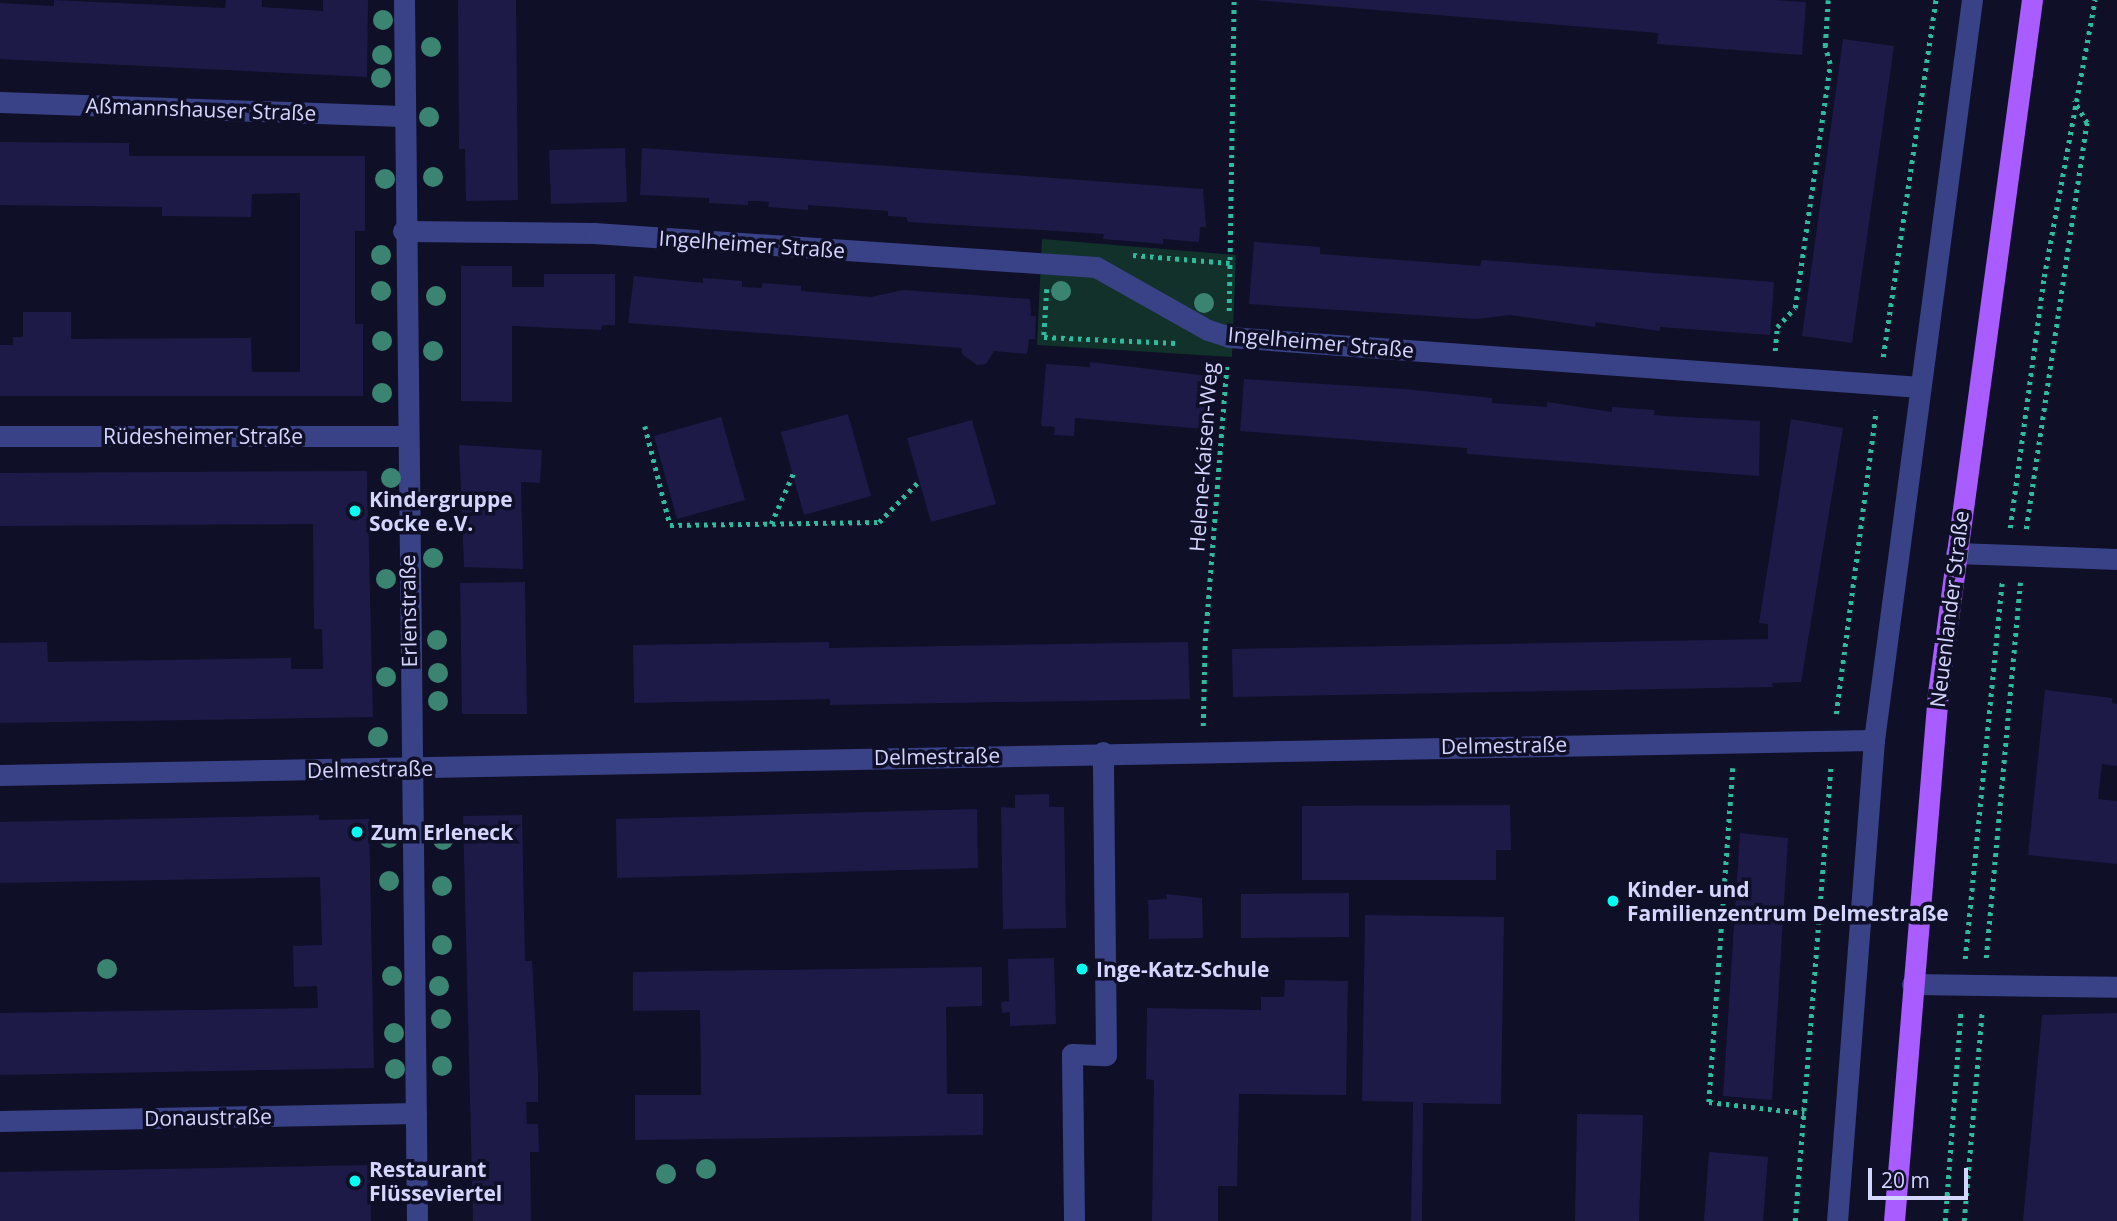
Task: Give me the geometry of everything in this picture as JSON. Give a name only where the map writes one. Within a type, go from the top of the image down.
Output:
[{"type":"main road","name":"Neuenlander Straße","points":[[1895,1221],[1912,984],[1938,693],[2032,0]]},
{"type":"street","name":"Erlenstraße","points":[[404,0],[402,116],[417,1221]]},
{"type":"street","points":[[1838,1221],[1874,740],[1972,0]]},
{"type":"street","name":"Aßmannshauser Straße","points":[[0,102],[402,116]]},
{"type":"street","name":"Ingelheimer Straße","points":[[404,231],[594,233],[1096,267],[1208,330],[1229,337],[1920,387]]},
{"type":"street","name":"Rüdesheimer Straße","points":[[0,436],[406,436]]},
{"type":"street","points":[[1956,553],[2117,559]]},
{"type":"street","name":"Delmestraße","points":[[0,775],[411,769],[1203,749],[1874,740]]},
{"type":"street","points":[[1074,1221],[1072,1054],[1106,1055],[1103,752]]},
{"type":"street","points":[[1912,984],[2117,987]]},
{"type":"street","name":"Donaustraße","points":[[0,1121],[416,1113]]},
{"type":"path","name":"Helene-Kaisen-Weg","points":[[1203,749],[1205,642],[1229,337],[1234,0]]},
{"type":"path","points":[[1772,376],[1777,327],[1795,308],[1830,64],[1825,46],[1828,0]]},
{"type":"path","points":[[1795,1221],[1834,740],[1880,384],[1936,0]]},
{"type":"path","points":[[1945,1221],[1974,984],[2015,555],[2074,100],[2095,0]]},
{"type":"path","points":[[1964,1221],[1974,984],[1977,810],[2015,555],[2087,123],[2074,100]]},
{"type":"path","points":[[1096,267],[1112,254],[1230,263]]},
{"type":"path","points":[[1048,264],[1044,337],[1159,345],[1182,342]]},
{"type":"path","points":[[645,426],[670,525],[879,522],[919,481]]},
{"type":"path","points":[[771,524],[793,474]]},
{"type":"path","points":[[1735,741],[1709,1102],[1804,1113]]},
{"type":"green space","points":[[1042,239],[1236,255],[1232,357],[1037,345]]},
{"type":"building","points":[[54,0],[225,8],[226,0],[262,0],[262,7],[323,11],[323,0],[368,0],[367,77],[0,59],[0,3],[54,6]]},
{"type":"building","points":[[458,0],[516,0],[518,200],[466,201],[465,149],[459,149]]},
{"type":"building","points":[[1255,0],[1806,2],[1802,55],[1657,44],[1658,33]]},
{"type":"building","points":[[1843,39],[1894,46],[1852,343],[1802,336]]},
{"type":"building","points":[[0,142],[129,143],[129,156],[365,156],[365,231],[355,231],[355,324],[363,324],[363,396],[0,396],[0,345],[13,345],[13,337],[23,337],[23,312],[71,312],[71,339],[251,338],[252,372],[300,372],[300,193],[252,194],[251,217],[162,216],[162,207],[0,205]]},
{"type":"building","points":[[625,148],[627,202],[551,204],[549,150]]},
{"type":"building","points":[[642,148],[1203,189],[1206,227],[1200,227],[1199,242],[1163,239],[1163,244],[1103,239],[1104,234],[908,222],[906,217],[888,216],[888,211],[808,205],[808,210],[768,207],[769,202],[759,201],[748,201],[748,205],[709,203],[709,198],[640,195]]},
{"type":"building","points":[[1254,242],[1320,247],[1320,254],[1480,266],[1482,260],[1774,282],[1770,335],[1660,327],[1660,331],[1596,322],[1595,327],[1510,315],[1477,319],[1249,304]]},
{"type":"building","points":[[461,266],[512,266],[512,287],[544,287],[544,274],[615,274],[615,325],[602,325],[601,330],[512,326],[512,402],[461,401]]},
{"type":"building","points":[[634,276],[703,283],[703,278],[742,281],[742,287],[762,288],[762,283],[801,286],[801,291],[871,297],[903,290],[1030,299],[1031,316],[1036,316],[1035,339],[1029,339],[1027,354],[994,351],[986,364],[977,365],[962,354],[962,348],[628,323]]},
{"type":"building","points":[[1090,362],[1209,376],[1205,429],[1075,418],[1074,436],[1054,435],[1055,427],[1041,426],[1046,364],[1090,367]]},
{"type":"building","points":[[1244,379],[1404,389],[1492,398],[1492,403],[1547,407],[1547,402],[1612,412],[1612,407],[1654,410],[1654,415],[1760,421],[1759,476],[1467,454],[1467,448],[1240,431]]},
{"type":"building","points":[[848,414],[871,496],[804,515],[781,432]]},
{"type":"building","points":[[721,417],[745,500],[677,519],[654,436]]},
{"type":"building","points":[[1791,419],[1843,428],[1801,682],[1772,683],[1773,687],[1233,697],[1232,649],[1768,639],[1768,624],[1759,623]]},
{"type":"building","points":[[972,420],[996,504],[931,522],[907,438]]},
{"type":"building","points":[[459,445],[542,450],[540,483],[521,482],[523,569],[464,567]]},
{"type":"building","points":[[367,471],[373,717],[0,723],[0,643],[47,642],[48,662],[291,658],[291,669],[323,669],[322,629],[314,629],[313,524],[0,526],[0,473]]},
{"type":"building","points":[[525,582],[527,714],[462,714],[460,583]]},
{"type":"building","points":[[829,642],[829,648],[1188,642],[1190,699],[830,705],[830,699],[634,703],[633,645]]},
{"type":"building","points":[[2045,690],[2112,698],[2112,703],[2117,704],[2117,766],[2102,764],[2098,799],[2117,801],[2117,864],[2028,855]]},
{"type":"building","points":[[1049,794],[1049,807],[1064,807],[1066,928],[1003,929],[1001,807],[1015,808],[1015,795]]},
{"type":"building","points":[[1510,805],[1511,850],[1496,850],[1496,880],[1302,880],[1302,806]]},
{"type":"building","points":[[977,809],[978,868],[617,878],[616,819]]},
{"type":"building","points":[[319,815],[319,820],[369,819],[374,1068],[0,1075],[0,1013],[318,1008],[317,986],[294,987],[293,946],[322,945],[320,877],[0,883],[0,822]]},
{"type":"building","points":[[522,815],[525,961],[532,961],[538,1072],[538,1102],[526,1102],[527,1124],[538,1124],[539,1152],[530,1152],[531,1221],[473,1221],[463,816]]},
{"type":"building","points":[[1740,833],[1788,838],[1772,1100],[1723,1096]]},
{"type":"building","points":[[1349,893],[1349,937],[1241,938],[1241,894]]},
{"type":"building","points":[[1166,894],[1202,898],[1203,938],[1149,939],[1148,900],[1167,899]]},
{"type":"building","points":[[1365,915],[1504,917],[1501,1104],[1423,1103],[1422,1221],[1411,1221],[1413,1102],[1362,1101]]},
{"type":"building","points":[[1054,958],[1056,1024],[1010,1026],[1010,1012],[1002,1013],[1001,1002],[1009,1001],[1008,959]]},
{"type":"building","points":[[982,967],[982,1006],[946,1007],[947,1094],[983,1094],[983,1135],[635,1140],[635,1095],[701,1095],[700,1010],[633,1011],[633,972]]},
{"type":"building","points":[[1285,980],[1348,981],[1346,1095],[1239,1094],[1237,1186],[1218,1186],[1218,1221],[1152,1221],[1154,1080],[1146,1079],[1147,1008],[1261,1010],[1261,997],[1284,997]]},
{"type":"building","points":[[2117,1013],[2117,1221],[2023,1221],[2042,1015]]},
{"type":"building","points":[[1577,1114],[1643,1115],[1639,1221],[1575,1221]]},
{"type":"building","points":[[1709,1152],[1768,1157],[1763,1221],[1704,1221]]},
{"type":"building","points":[[370,1165],[371,1221],[0,1221],[0,1172]]},
{"type":"place","name":"Kindergruppe Socke e.V.","points":[[355,511]]},
{"type":"place","name":"Zum Erleneck","points":[[357,832]]},
{"type":"place","name":"Kinder- und Familienzentrum Delmestraße","points":[[1613,901]]},
{"type":"place","name":"Inge-Katz-Schule","points":[[1082,969]]},
{"type":"place","name":"Restaurant Flüsseviertel","points":[[355,1181]]}]
